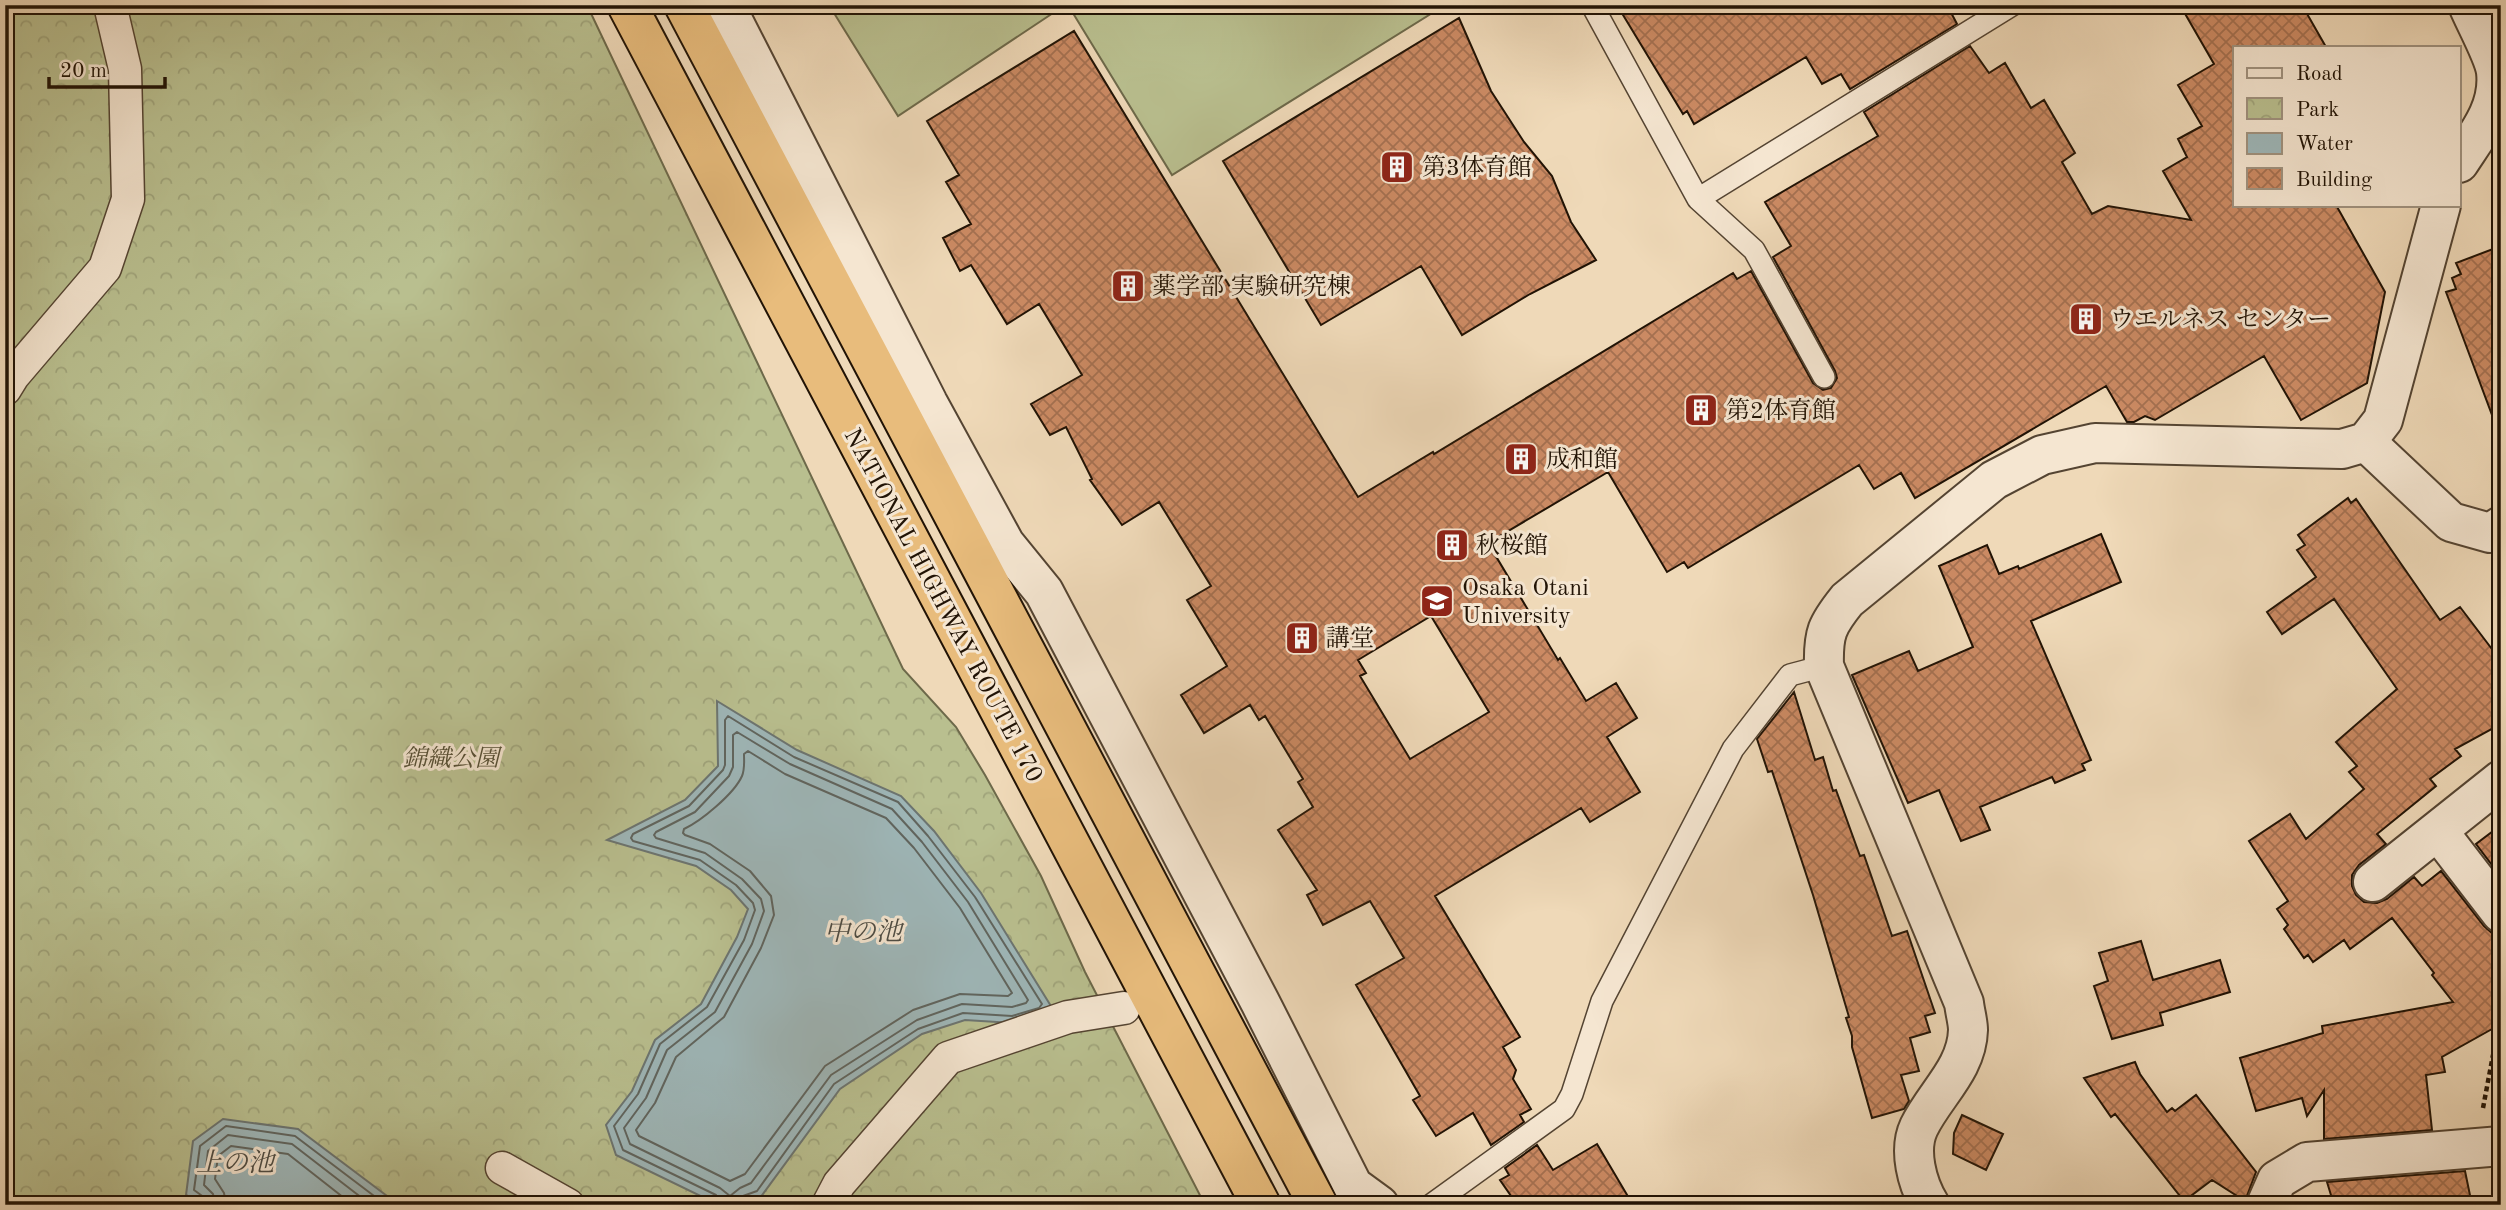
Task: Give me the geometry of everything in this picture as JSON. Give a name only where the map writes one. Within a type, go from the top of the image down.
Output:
[{"type":"highway","name":"NATIONAL HIGHWAY ROUTE 170","points":[[628,5],[1261,1205]]},
{"type":"highway","name":"NATIONAL HIGHWAY ROUTE 170","points":[[684,5],[1318,1205]]},
{"type":"street","points":[[5,389],[13,376],[105,268],[128,200],[125,69],[110,5]]},
{"type":"street","points":[[725,5],[928,403],[1005,544],[1044,592],[1260,1002],[1353,1186],[1379,1205]]},
{"type":"street","points":[[2460,162],[2482,130],[2495,100],[2498,70],[2468,5]]},
{"type":"street","points":[[1930,1205],[1920,1188],[1918,1177],[1915,1154],[1918,1128],[1950,1082],[1962,1054],[1968,1031],[1964,1003],[1824,666],[1824,639],[1832,619],[1847,600],[1994,480],[2042,455],[2095,443],[2342,449],[2366,442],[2383,420],[2441,206]]},
{"type":"street","points":[[2366,442],[2451,522],[2490,533],[2501,526]]},
{"type":"street","points":[[2373,882],[2501,780]]},
{"type":"street","points":[[2438,831],[2501,913]]},
{"type":"street","points":[[828,1205],[839,1184],[948,1058],[1068,1017],[1124,1008]]},
{"type":"street","points":[[2266,1205],[2277,1180],[2307,1162],[2492,1147]]},
{"type":"street","points":[[502,1168],[568,1205]]},
{"type":"lane","points":[[1592,5],[1698,199],[1754,250],[1824,377]]},
{"type":"lane","points":[[1698,199],[2012,5]]},
{"type":"lane","points":[[1432,1205],[1564,1109],[1572,1094],[1602,1001],[1733,749],[1790,675],[1824,666]]},
{"type":"path","points":[[2492,1147],[2481,1118],[2493,1055],[2501,1036]]},
{"type":"green space","name":"錦織公園","points":[[5,5],[587,5],[903,669],[956,727],[985,775],[1041,876],[1085,972],[1205,1205],[5,1205]]},
{"type":"green space","points":[[829,5],[1056,5],[1059,9],[898,116]]},
{"type":"green space","points":[[1068,5],[1445,5],[1172,175]]},
{"type":"water","name":"中の池","points":[[717,701],[797,750],[901,796],[934,831],[981,893],[1054,1011],[1013,1023],[965,1020],[922,1034],[840,1089],[760,1198],[736,1205],[719,1205],[616,1155],[606,1125],[632,1091],[655,1040],[701,1004],[737,937],[748,909],[731,890],[696,866],[607,840],[685,800],[718,766]]},
{"type":"water","name":"上の池","points":[[223,1119],[298,1129],[399,1205],[205,1205],[186,1195],[193,1141]]},
{"type":"building","points":[[1617,5],[1947,5],[1957,24],[1850,89],[1841,74],[1822,84],[1806,57],[1694,124],[1687,111],[1683,114]]},
{"type":"building","points":[[2180,5],[2302,5],[2325,46],[2233,46],[2233,206],[2337,206],[2385,292],[2367,383],[2301,420],[2264,356],[2155,420],[2145,416],[2134,422],[2127,422],[2106,386],[1915,498],[1901,473],[1874,489],[1859,465],[1688,568],[1684,562],[1667,572],[1608,472],[1488,543],[1558,660],[1560,658],[1586,701],[1616,683],[1637,718],[1607,737],[1640,792],[1590,822],[1581,808],[1435,896],[1520,1037],[1503,1047],[1516,1070],[1513,1079],[1531,1109],[1520,1115],[1524,1122],[1491,1145],[1473,1113],[1436,1136],[1413,1100],[1420,1096],[1356,985],[1404,958],[1370,901],[1323,925],[1307,895],[1317,890],[1278,830],[1313,807],[1298,782],[1303,779],[1265,716],[1259,720],[1250,705],[1204,733],[1181,695],[1227,666],[1187,600],[1211,586],[1159,502],[1122,525],[1090,480],[1092,479],[1066,427],[1050,435],[1031,404],[1082,375],[1039,304],[1007,324],[971,265],[960,271],[943,238],[971,224],[946,182],[959,175],[927,121],[1074,31],[1358,497],[1733,273],[1737,279],[1751,271],[1813,383],[1823,390],[1831,388],[1837,378],[1835,371],[1773,257],[1791,246],[1765,202],[1878,136],[1864,112],[1970,46],[1989,73],[2005,63],[2031,108],[2044,100],[2075,153],[2062,162],[2092,214],[2108,206],[2191,220],[2163,171],[2187,157],[2178,139],[2202,126],[2178,85],[2214,64]],"holes":[[[1431,616],[1489,712],[1410,759],[1360,676],[1366,673],[1358,660]]]},
{"type":"building","name":"第3体育館","points":[[1459,18],[1491,91],[1524,142],[1552,176],[1571,222],[1596,260],[1530,294],[1462,335],[1421,266],[1321,325],[1223,161]]},
{"type":"building","points":[[2501,246],[2501,430],[2498,431],[2446,292],[2456,289],[2452,278],[2461,274],[2456,263]]},
{"type":"building","points":[[2348,498],[2351,503],[2356,499],[2440,620],[2460,607],[2501,661],[2501,724],[2455,749],[2461,756],[2430,779],[2436,786],[2377,834],[2386,844],[2359,865],[2352,875],[2352,886],[2356,895],[2364,902],[2377,903],[2387,899],[2414,877],[2422,886],[2441,871],[2484,926],[2492,933],[2501,934],[2501,1024],[2442,1057],[2445,1072],[2426,1075],[2432,1130],[2324,1139],[2324,1090],[2307,1116],[2302,1098],[2256,1111],[2240,1058],[2323,1033],[2322,1026],[2453,1002],[2392,918],[2350,949],[2344,940],[2313,962],[2308,955],[2304,958],[2284,929],[2288,925],[2277,909],[2288,901],[2249,841],[2290,814],[2306,839],[2364,789],[2349,772],[2357,766],[2336,742],[2397,689],[2334,599],[2282,634],[2267,612],[2316,577],[2297,550],[2305,545],[2298,535]]},
{"type":"building","points":[[2101,534],[2121,582],[2031,621],[2091,760],[2082,764],[2085,770],[2055,783],[2052,777],[1980,807],[1990,830],[1961,841],[1939,790],[1908,803],[1852,675],[1909,651],[1918,671],[1973,647],[1939,566],[1987,545],[1999,574],[2018,566],[2019,569]]},
{"type":"building","points":[[1794,692],[1815,760],[1823,757],[1833,791],[1836,790],[1860,856],[1864,855],[1892,936],[1907,931],[1935,1013],[1925,1016],[1930,1032],[1910,1038],[1919,1071],[1901,1075],[1909,1101],[1904,1109],[1872,1118],[1852,1047],[1852,1036],[1846,1018],[1849,1017],[1813,895],[1772,771],[1768,772],[1757,739]]},
{"type":"building","points":[[2501,825],[2501,877],[2476,844]]},
{"type":"building","points":[[2141,941],[2153,980],[2220,960],[2230,992],[2160,1013],[2163,1025],[2112,1039],[2094,986],[2108,981],[2099,953]]},
{"type":"building","points":[[2135,1062],[2140,1074],[2167,1112],[2172,1108],[2175,1111],[2196,1095],[2256,1172],[2245,1201],[2212,1180],[2184,1201],[2115,1114],[2111,1117],[2084,1078]]},
{"type":"building","points":[[1962,1115],[2003,1134],[1986,1170],[1953,1154],[1954,1133]]},
{"type":"building","points":[[1597,1144],[1633,1205],[1495,1205],[1511,1196],[1500,1180],[1509,1175],[1505,1168],[1537,1145],[1553,1170]]},
{"type":"building","points":[[2465,1171],[2472,1205],[2334,1205],[2327,1182]]},
{"type":"place","name":"第3体育館","points":[[1397,167]]},
{"type":"place","name":"薬学部 実験研究棟","points":[[1128,286]]},
{"type":"place","name":"ウエルネス センター","points":[[2086,319]]},
{"type":"place","name":"第2体育館","points":[[1701,410]]},
{"type":"place","name":"成和館","points":[[1521,459]]},
{"type":"place","name":"秋桜館","points":[[1452,545]]},
{"type":"place","name":"Osaka Otani University","points":[[1437,601]]},
{"type":"place","name":"講堂","points":[[1302,638]]}]
